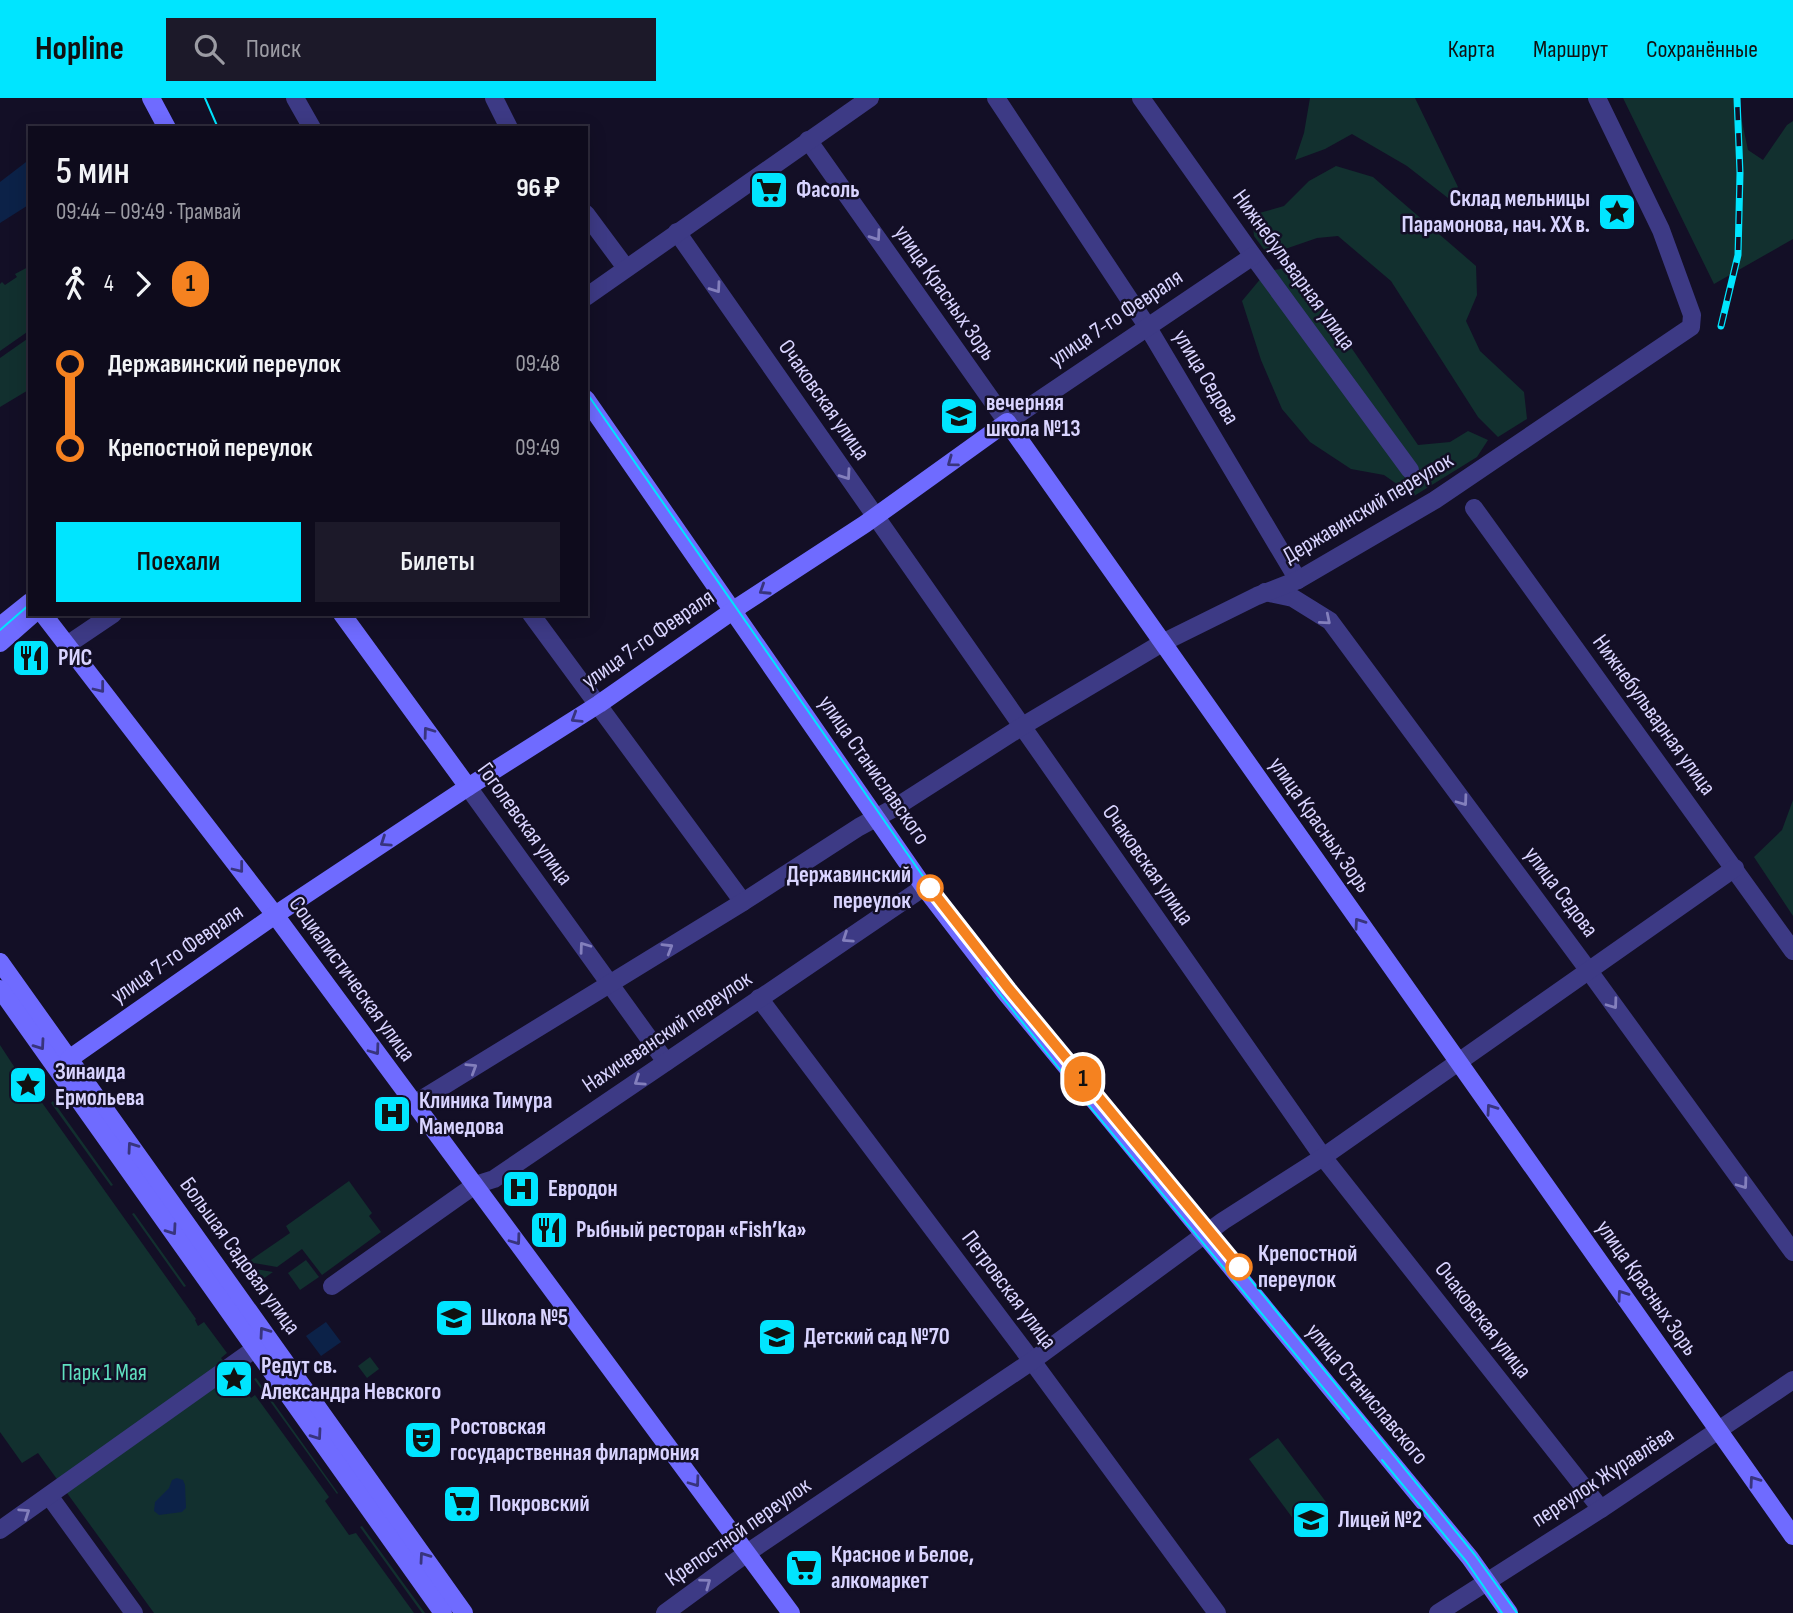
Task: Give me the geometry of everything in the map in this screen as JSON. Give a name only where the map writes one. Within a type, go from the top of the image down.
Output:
[{"type":"street","points":[[151,98],[166,126]]},
{"type":"street","points":[[295,98],[311,126]]},
{"type":"street","points":[[494,98],[508,126]]},
{"type":"street","points":[[588,296],[870,98]]},
{"type":"street","name":"улица Седова","points":[[996,98],[1147,326],[1298,580]]},
{"type":"street","name":"Нижнебульварная улица","points":[[1141,98],[1252,256],[1410,470]]},
{"type":"street","name":"Державинский переулок","points":[[414,1104],[1161,643],[1265,592],[1298,580],[1435,500],[1690,327],[1692,315],[1661,230],[1597,98]]},
{"type":"street","name":"улица Красных Зорь","points":[[808,140],[1793,1536]]},
{"type":"street","points":[[588,217],[626,268]]},
{"type":"street","name":"Очаковская улица","points":[[677,232],[1323,1157],[1601,1509]]},
{"type":"street","name":"улица 7-го Февраля","points":[[69,1059],[275,915],[598,704],[732,610],[875,517],[1007,422],[1252,256]]},
{"type":"street","name":"улица Станиславского","points":[[588,402],[924,887],[1005,992],[1470,1558],[1508,1613]]},
{"type":"street","name":"Нижнебульварная улица","points":[[1474,508],[1793,951]]},
{"type":"street","name":"улица Седова","points":[[1265,592],[1293,598],[1330,621],[1793,1252]]},
{"type":"street","points":[[0,626],[28,604]]},
{"type":"street","points":[[0,643],[31,616]]},
{"type":"street","name":"Социалистическая улица","points":[[45,616],[275,915],[791,1613]]},
{"type":"street","points":[[67,645],[110,616]]},
{"type":"street","name":"Гоголевская улица","points":[[343,616],[667,1062]]},
{"type":"street","points":[[532,616],[743,902]]},
{"type":"street","name":"Крепостной переулок","points":[[665,1613],[747,1553],[1032,1361],[1204,1235],[1323,1157],[1735,868]]},
{"type":"street","name":"Нахичеванский переулок","points":[[332,1286],[475,1185],[494,1179],[924,887]]},
{"type":"street","name":"Большая Садовая улица","points":[[0,962],[464,1613]]},
{"type":"street","name":"Большая Садовая улица","points":[[0,989],[443,1613]]},
{"type":"street","name":"Петровская улица","points":[[760,998],[1217,1613]]},
{"type":"street","points":[[0,1530],[256,1348]]},
{"type":"street","name":"переулок Журавлёва","points":[[1438,1613],[1601,1509],[1793,1380]]},
{"type":"street","points":[[50,1497],[134,1613]]},
{"type":"green space","points":[[1310,98],[1415,98],[1458,187],[1448,198],[1407,166],[1352,134],[1325,149],[1295,160],[1304,133]]},
{"type":"green space","points":[[1623,98],[1737,98],[1748,150],[1763,160],[1787,125],[1793,121],[1793,239],[1714,284]]},
{"type":"green space","points":[[1336,166],[1373,177],[1476,266],[1477,295],[1466,321],[1480,351],[1524,392],[1527,419],[1498,437],[1478,417],[1391,281],[1338,236],[1317,238],[1268,255],[1254,236],[1252,215],[1284,206],[1309,181]]},
{"type":"green space","points":[[28,267],[28,331],[0,351],[0,284],[2,282],[5,285],[17,277],[15,274]]},
{"type":"green space","points":[[1296,267],[1418,445],[1450,442],[1468,431],[1488,440],[1477,457],[1414,496],[1384,475],[1351,469],[1310,442],[1282,409],[1261,360],[1242,301],[1267,271]]},
{"type":"green space","points":[[28,338],[28,390],[0,407],[0,358]]},
{"type":"green space","points":[[1793,800],[1793,916],[1754,857],[1782,830]]},
{"type":"green space","name":"Парк 1 Мая","points":[[0,1045],[30,1091],[33,1090],[196,1319],[198,1326],[204,1322],[227,1353],[221,1358],[251,1398],[255,1395],[329,1497],[325,1501],[349,1535],[356,1533],[414,1613],[154,1613],[38,1453],[22,1463],[0,1432]]},
{"type":"green space","points":[[53,1101],[113,1185],[111,1186],[51,1103]]},
{"type":"green space","points":[[349,1181],[372,1213],[369,1216],[381,1232],[322,1275],[302,1249],[277,1267],[248,1262],[290,1233],[286,1226]]},
{"type":"green space","points":[[134,1213],[186,1286],[184,1287],[132,1214]]},
{"type":"green space","points":[[306,1260],[319,1277],[300,1290],[288,1273]]},
{"type":"green space","points":[[244,1267],[273,1272],[257,1283]]},
{"type":"green space","points":[[370,1357],[379,1369],[367,1378],[358,1366]]},
{"type":"green space","points":[[256,1378],[338,1493],[337,1494],[254,1379]]},
{"type":"green space","points":[[1278,1438],[1326,1502],[1297,1524],[1249,1459]]},
{"type":"green space","points":[[362,1526],[425,1613],[422,1613],[360,1527]]},
{"type":"water","points":[[28,161],[28,205],[0,223],[0,182]]},
{"type":"water","points":[[326,1322],[341,1342],[321,1356],[306,1336]]},
{"type":"water","points":[[172,1480],[183,1480],[185,1485],[186,1508],[182,1512],[159,1515],[154,1511],[155,1502],[169,1488]]},
{"type":"tram line","points":[[205,98],[217,126]]},
{"type":"tram line","points":[[588,395],[943,905],[1009,989],[1197,1214],[1475,1555],[1517,1613]]},
{"type":"tram line","points":[[0,630],[28,606]]},
{"type":"tram line","name":"1","points":[[930,888],[1090,1089],[1239,1267]]},
{"type":"tram line","points":[[987,978],[1349,1419]]},
{"type":"tram line","points":[[1382,1460],[1466,1561],[1502,1613]]},
{"type":"railway","points":[[1721,326],[1738,255],[1740,173],[1737,98]]},
{"type":"place","name":"Фасоль","points":[[769,190]]},
{"type":"place","name":"Склад мельницы Парамонова, нач. XX в.","points":[[1617,212]]},
{"type":"place","name":"вечерняя школа №13","points":[[959,416]]},
{"type":"place","name":"РИС","points":[[31,658]]},
{"type":"place","name":"Державинский переулок","points":[[930,888]]},
{"type":"place","name":"Зинаида Ермольева","points":[[28,1085]]},
{"type":"place","name":"Клиника Тимура Мамедова","points":[[392,1114]]},
{"type":"place","name":"Евродон","points":[[521,1189]]},
{"type":"place","name":"Рыбный ресторан «Fish’ka»","points":[[549,1230]]},
{"type":"place","name":"Крепостной переулок","points":[[1239,1267]]},
{"type":"place","name":"Школа №5","points":[[454,1318]]},
{"type":"place","name":"Детский сад №70","points":[[777,1337]]},
{"type":"place","name":"Редут св. Александра Невского","points":[[234,1379]]},
{"type":"place","name":"Ростовская государственная филармония","points":[[423,1440]]},
{"type":"place","name":"Покровский","points":[[462,1504]]},
{"type":"place","name":"Лицей №2","points":[[1311,1520]]},
{"type":"place","name":"Красное и Белое, алкомаркет","points":[[804,1568]]}]
